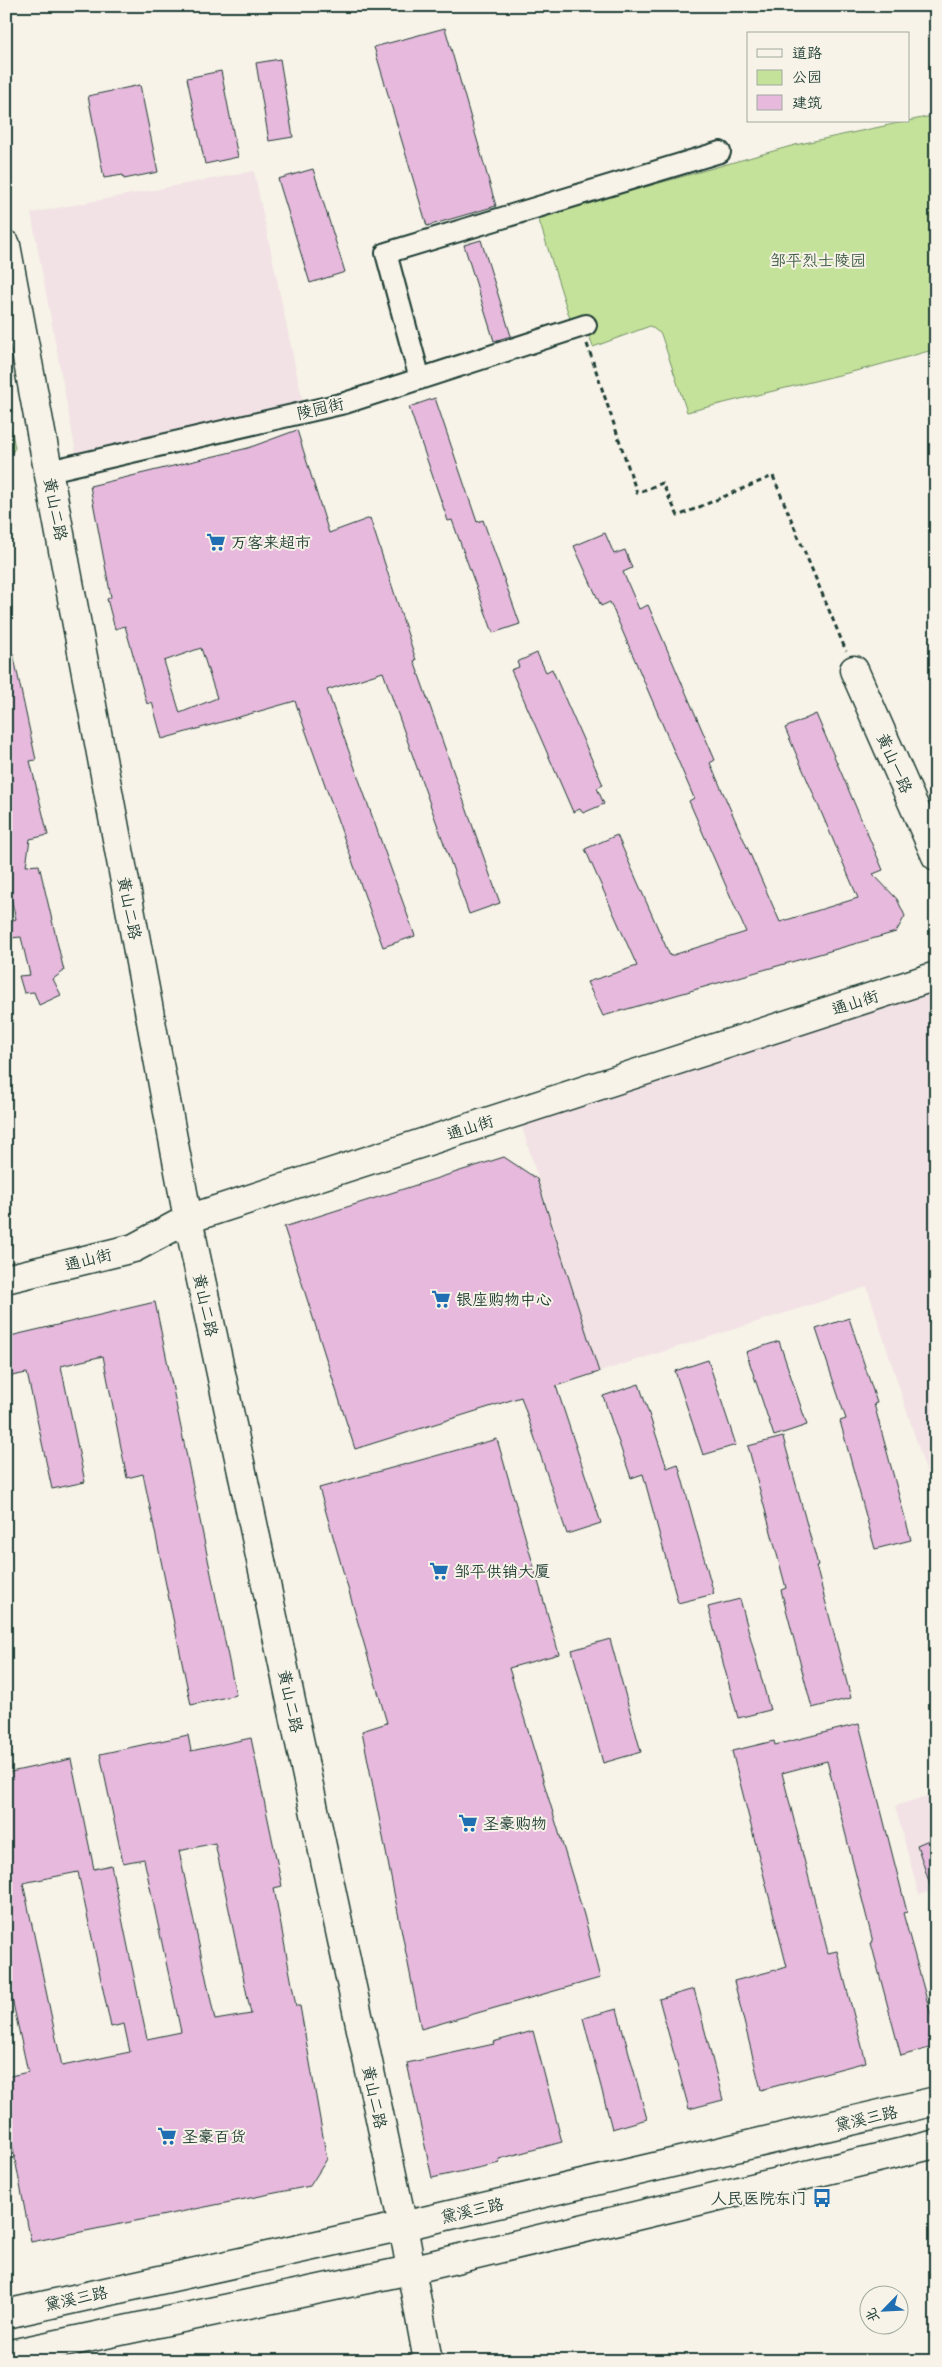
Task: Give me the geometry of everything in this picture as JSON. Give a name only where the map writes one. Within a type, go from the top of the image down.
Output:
[{"type":"street","points":[[420,379],[386,253],[720,152]]},
{"type":"street","name":"黄山二路","points":[[7,251],[188,1219],[403,2226],[428,2361]]},
{"type":"street","name":"陵园街","points":[[49,472],[346,403],[584,326]]},
{"type":"street","name":"黄山一路","points":[[854,670],[936,856]]},
{"type":"street","name":"通山街","points":[[6,1279],[134,1248],[188,1219],[936,976]]},
{"type":"street","name":"黛溪三路","points":[[6,2314],[403,2226],[936,2101]]},
{"type":"street","points":[[6,2355],[410,2270],[936,2144]]},
{"type":"path","points":[[584,326],[636,493],[662,483],[678,516],[773,476],[854,670]]},
{"type":"shaded area","points":[[254,171],[303,403],[261,415],[76,453],[31,213]]},
{"type":"shaded area","points":[[936,984],[936,1502],[867,1287],[599,1372],[520,1121]]},
{"type":"shaded area","points":[[936,1793],[936,1890],[919,1895],[895,1806]]},
{"type":"green space","name":"邹平烈士陵园","points":[[936,115],[936,349],[868,368],[687,412],[661,334],[650,326],[593,347],[586,325],[571,322],[538,217],[795,145]]},
{"type":"green space","points":[[6,402],[15,448],[6,462]]},
{"type":"building","points":[[445,28],[496,206],[427,226],[374,47]]},
{"type":"building","points":[[280,59],[293,137],[269,141],[256,63]]},
{"type":"building","points":[[221,71],[238,157],[205,164],[187,78]]},
{"type":"building","points":[[140,85],[158,172],[124,179],[123,175],[104,178],[88,96]]},
{"type":"building","points":[[313,169],[345,272],[310,283],[278,179]]},
{"type":"building","points":[[481,240],[511,336],[494,341],[464,245]]},
{"type":"building","points":[[435,398],[477,522],[483,520],[520,624],[493,633],[452,520],[448,521],[409,407]]},
{"type":"building","name":"万客来超市","points":[[297,430],[329,533],[370,518],[416,660],[414,661],[500,903],[469,914],[383,672],[327,690],[415,936],[383,947],[295,701],[162,739],[152,702],[147,704],[125,626],[115,629],[107,599],[111,597],[90,486],[248,448]],"holes":[[[201,648],[217,698],[180,713],[164,661]]]},
{"type":"building","points":[[605,533],[614,554],[625,550],[632,568],[623,572],[639,609],[648,605],[715,760],[710,763],[780,922],[858,898],[785,728],[816,714],[883,870],[873,874],[897,899],[905,916],[896,932],[603,1016],[587,982],[637,966],[585,849],[617,835],[670,956],[746,932],[689,801],[694,798],[610,602],[601,606],[574,546]]},
{"type":"building","points":[[13,653],[36,760],[30,761],[48,835],[30,839],[26,866],[39,865],[64,971],[53,979],[61,995],[39,1005],[34,992],[24,993],[19,976],[30,975],[21,937],[11,938],[7,922],[16,919],[6,878],[6,654]]},
{"type":"building","points":[[537,653],[546,672],[552,669],[603,785],[597,788],[604,804],[583,813],[580,809],[573,812],[511,670],[519,667],[517,662]]},
{"type":"building","name":"银座购物中心","points":[[504,1157],[537,1179],[599,1372],[556,1386],[601,1523],[567,1534],[521,1397],[355,1449],[284,1227]]},
{"type":"building","points":[[155,1302],[236,1695],[191,1705],[143,1474],[127,1478],[103,1356],[61,1366],[85,1482],[52,1489],[27,1373],[6,1377],[6,1337]]},
{"type":"building","points":[[849,1318],[877,1403],[874,1404],[911,1540],[875,1549],[840,1421],[846,1419],[816,1329]]},
{"type":"building","points":[[779,1341],[807,1425],[774,1436],[746,1352]]},
{"type":"building","points":[[708,1360],[736,1445],[703,1455],[675,1371]]},
{"type":"building","points":[[639,1384],[667,1468],[678,1464],[714,1594],[678,1603],[643,1474],[631,1478],[603,1396]]},
{"type":"building","points":[[783,1437],[818,1565],[816,1566],[851,1698],[812,1708],[781,1590],[786,1588],[748,1446]]},
{"type":"building","points":[[497,1439],[559,1654],[509,1668],[584,1915],[600,1978],[421,2029],[362,1731],[387,1723],[319,1488]]},
{"type":"building","points":[[740,1599],[770,1710],[738,1718],[708,1607]]},
{"type":"building","points":[[610,1639],[641,1752],[603,1763],[572,1650]]},
{"type":"building","points":[[859,1724],[907,1912],[903,1913],[936,2033],[936,2046],[901,2056],[871,1943],[873,1942],[827,1761],[782,1773],[828,1953],[837,1951],[866,2062],[761,2090],[734,1981],[787,1967],[732,1751],[774,1741],[775,1745]]},
{"type":"building","points":[[188,1735],[191,1751],[251,1738],[282,1886],[274,1888],[296,2006],[300,2006],[327,2159],[310,2186],[31,2242],[6,2112],[6,2077],[28,2072],[6,1971],[6,1773],[71,1759],[94,1869],[111,1865],[147,2039],[181,2032],[144,1859],[123,1863],[100,1754]],"holes":[[[215,1843],[251,2014],[215,2020],[179,1851]],[[78,1872],[111,2027],[124,2024],[130,2052],[62,2066],[23,1883]]]},
{"type":"building","points":[[936,1837],[936,1893],[933,1894],[917,1845]]},
{"type":"building","points":[[694,1989],[723,2100],[689,2109],[659,1999]]},
{"type":"building","points":[[617,2009],[647,2119],[612,2129],[583,2018]]},
{"type":"building","points":[[533,2031],[562,2142],[499,2159],[500,2163],[432,2178],[407,2063],[494,2044],[493,2042]]},
{"type":"place","name":"万客来超市","points":[[216,542]]},
{"type":"place","name":"银座购物中心","points":[[441,1299]]},
{"type":"place","name":"邹平供销大厦","points":[[439,1571]]},
{"type":"place","name":"圣豪购物","points":[[468,1823]]},
{"type":"place","name":"圣豪百货","points":[[167,2136]]},
{"type":"place","name":"人民医院东门","points":[[822,2198]]}]
